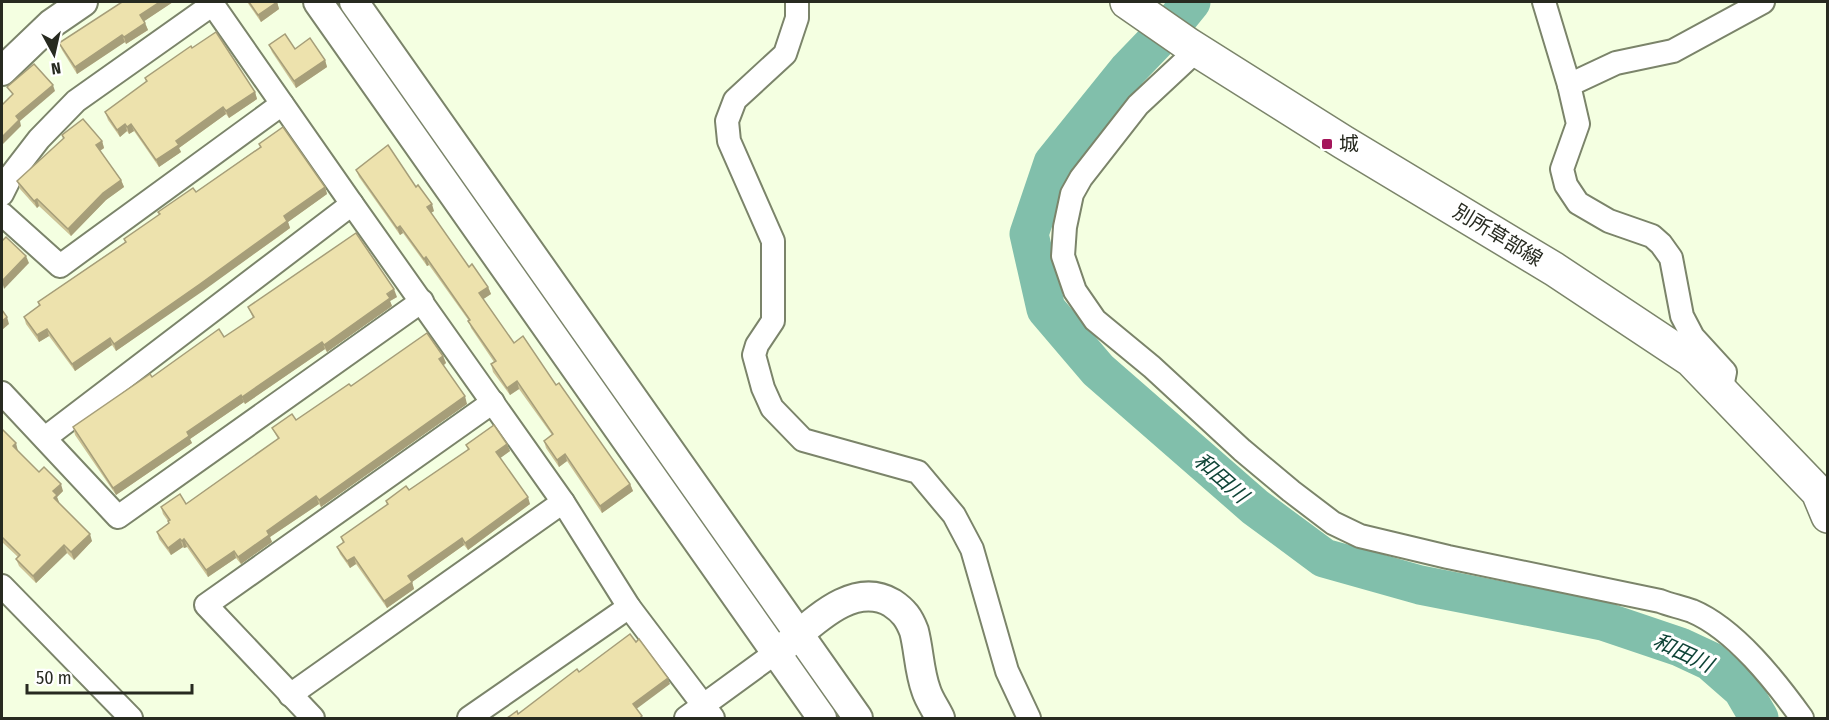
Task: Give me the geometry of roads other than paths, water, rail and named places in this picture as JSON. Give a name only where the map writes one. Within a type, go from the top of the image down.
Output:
[{"type":"main road","name":"別所草部線","points":[[1131,4],[1193,48],[1343,142],[1554,268],[1691,360],[1818,492],[1827,516]]},
{"type":"street","points":[[2,71],[51,24],[83,2]]},
{"type":"street","points":[[318,2],[822,718]]},
{"type":"street","points":[[354,2],[858,718]]},
{"type":"street","points":[[797,2],[797,18],[785,54],[735,100],[727,122],[729,141],[773,241],[773,321],[757,345],[754,355],[763,388],[772,408],[803,440],[918,472],[954,515],[972,549],[1006,671],[1029,718]]},
{"type":"street","points":[[1544,2],[1569,85],[1578,124],[1562,169],[1566,185],[1578,203],[1609,221],[1652,236],[1662,244],[1671,258],[1682,316],[1693,337],[1725,372],[1721,392]]},
{"type":"street","points":[[1569,85],[1616,63],[1673,51],[1763,2]]},
{"type":"street","points":[[2,195],[12,174],[39,139],[76,101],[212,3],[563,502],[629,607],[709,712]]},
{"type":"street","points":[[1193,48],[1138,105],[1081,178],[1072,194],[1065,227],[1063,256],[1075,291],[1095,320],[1152,367],[1242,450],[1333,523],[1360,536],[1448,557],[1660,601],[1693,612],[1727,634],[1760,665],[1776,681],[1802,718]]},
{"type":"street","points":[[2,214],[60,266],[282,104]]},
{"type":"street","points":[[45,438],[352,204]]},
{"type":"street","points":[[2,393],[118,517],[422,301]]},
{"type":"street","points":[[313,718],[206,605],[493,402]]},
{"type":"street","points":[[290,695],[563,502]]},
{"type":"street","points":[[2,586],[131,718]]},
{"type":"street","points":[[686,718],[709,712],[776,653],[831,610],[850,600],[869,595],[886,600],[904,610],[914,631],[926,691],[940,718]]},
{"type":"street","points":[[469,718],[629,607]]},
{"type":"waterway","name":"和田川","points":[[1191,2],[1128,70],[1053,163],[1029,234],[1046,309],[1098,370],[1255,507],[1324,558],[1420,585],[1603,621],[1680,647],[1710,661],[1742,689],[1759,718]]},
{"type":"place","name":"城","points":[[1327,144]]}]
